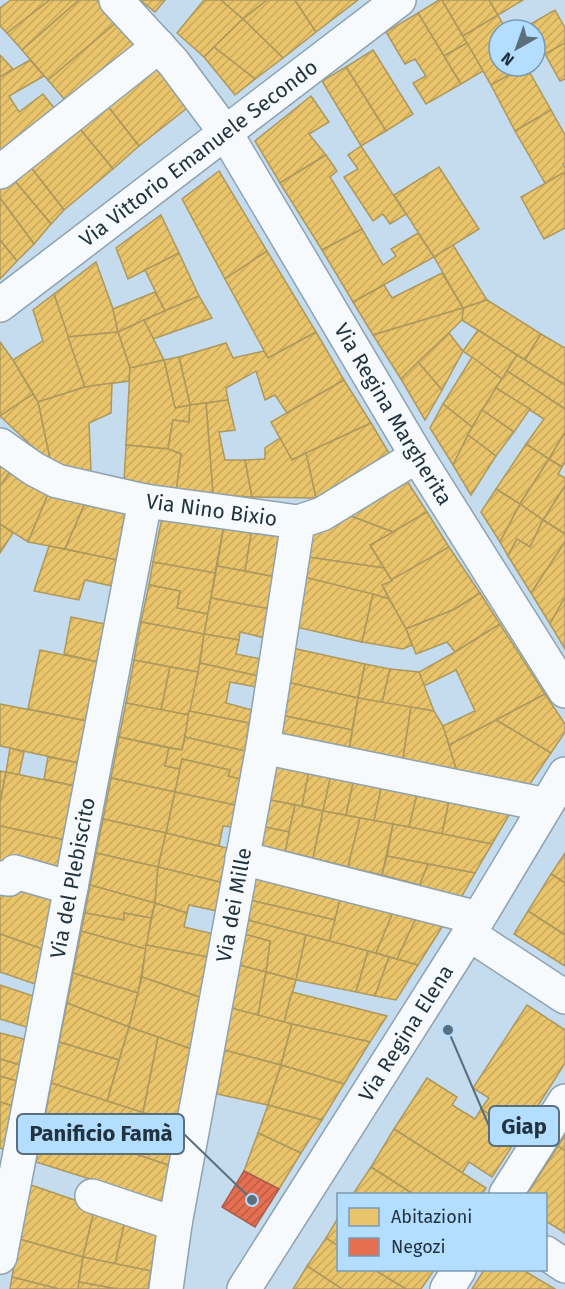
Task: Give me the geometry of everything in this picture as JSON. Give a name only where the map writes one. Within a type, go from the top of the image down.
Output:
[{"type":"street","name":"Via Regina Margherita","points":[[116,0],[159,46],[225,132],[417,456],[565,691]]},
{"type":"street","name":"Via Vittorio Emanuele Secondo","points":[[0,306],[399,0]]},
{"type":"street","points":[[0,172],[159,46]]},
{"type":"street","name":"Via Nino Bixio","points":[[0,445],[34,469],[57,481],[145,501],[298,522],[322,514],[417,456]]},
{"type":"street","name":"Via del Plebiscito","points":[[0,1257],[8,1166],[71,888],[145,501]]},
{"type":"street","name":"Via dei Mille","points":[[166,1289],[175,1224],[263,747],[298,522]]},
{"type":"street","points":[[263,747],[546,805]]},
{"type":"street","name":"Via Regina Elena","points":[[244,1289],[474,926],[565,774]]},
{"type":"street","points":[[242,858],[474,926],[565,997]]},
{"type":"street","points":[[0,878],[9,879],[15,872],[71,888]]},
{"type":"street","points":[[507,1193],[565,1101]]},
{"type":"street","points":[[92,1196],[175,1224]]},
{"type":"street","points":[[547,1254],[565,1266]]},
{"type":"street","points":[[447,1289],[458,1271]]},
{"type":"building: Abitazioni","points":[[11,0],[50,0],[7,33],[0,26],[0,8]]},
{"type":"building: Abitazioni","points":[[50,0],[79,0],[22,50],[7,33]]},
{"type":"building: Abitazioni","points":[[79,0],[97,0],[117,22],[48,80],[22,50]]},
{"type":"building: Abitazioni","points":[[140,0],[165,0],[155,12]]},
{"type":"building: Abitazioni","points":[[204,0],[221,0],[243,19],[204,57],[177,33]]},
{"type":"building: Abitazioni","points":[[221,0],[267,0],[243,19]]},
{"type":"building: Abitazioni","points":[[267,0],[295,0],[316,32],[283,58],[243,19]]},
{"type":"building: Abitazioni","points":[[295,0],[358,0],[316,32]]},
{"type":"building: Abitazioni","points":[[442,0],[467,43],[444,56],[418,13]]},
{"type":"building: Abitazioni","points":[[442,0],[489,0],[498,15],[487,18],[487,22],[463,36]]},
{"type":"building: Abitazioni","points":[[489,0],[523,0],[498,15]]},
{"type":"building: Abitazioni","points":[[555,10],[565,28],[565,43],[547,53],[547,18],[541,18]]},
{"type":"building: Abitazioni","points":[[418,13],[461,84],[426,104],[413,83],[426,76],[415,59],[405,64],[386,32]]},
{"type":"building: Abitazioni","points":[[243,19],[283,58],[255,79],[214,47]]},
{"type":"building: Abitazioni","points":[[117,22],[140,47],[70,106],[48,80]]},
{"type":"building: Abitazioni","points":[[487,22],[487,78],[463,36]]},
{"type":"building: Abitazioni","points":[[467,43],[483,71],[461,84],[444,56]]},
{"type":"building: Abitazioni","points":[[565,43],[565,79],[560,81],[547,58],[547,53]]},
{"type":"building: Abitazioni","points":[[214,47],[255,79],[235,95],[204,57]]},
{"type":"building: Abitazioni","points":[[373,50],[413,114],[386,131],[346,67]]},
{"type":"building: Abitazioni","points":[[0,55],[13,69],[0,77]]},
{"type":"building: Abitazioni","points":[[30,60],[44,76],[9,96],[19,112],[43,94],[59,114],[0,165],[0,77]]},
{"type":"building: Abitazioni","points":[[153,60],[191,105],[139,146],[103,100]]},
{"type":"building: Abitazioni","points":[[346,67],[386,131],[361,146],[322,81]]},
{"type":"building: Abitazioni","points":[[487,78],[504,78],[491,85]]},
{"type":"building: Abitazioni","points":[[504,78],[533,78],[551,110],[515,131],[491,85]]},
{"type":"building: Abitazioni","points":[[311,96],[329,122],[309,134],[326,155],[280,183],[255,141]]},
{"type":"building: Abitazioni","points":[[103,100],[139,146],[113,169],[75,123]]},
{"type":"building: Abitazioni","points":[[551,110],[565,135],[565,163],[563,164],[565,172],[545,183],[515,131]]},
{"type":"building: Abitazioni","points":[[75,123],[113,169],[64,210],[26,161]]},
{"type":"building: Abitazioni","points":[[361,146],[406,214],[390,224],[383,214],[373,221],[344,177],[358,169],[348,155]]},
{"type":"building: Abitazioni","points":[[326,155],[337,171],[330,177],[362,229],[322,250],[280,183]]},
{"type":"building: Abitazioni","points":[[26,161],[64,210],[51,224],[9,174]]},
{"type":"building: Abitazioni","points":[[439,167],[479,229],[434,257],[394,195]]},
{"type":"building: Abitazioni","points":[[219,171],[267,251],[225,279],[182,199]]},
{"type":"building: Abitazioni","points":[[565,172],[565,228],[544,239],[521,197]]},
{"type":"building: Abitazioni","points":[[9,174],[51,224],[34,244],[0,198],[0,181]]},
{"type":"building: Abitazioni","points":[[0,198],[34,244],[17,261],[0,240]]},
{"type":"building: Abitazioni","points":[[161,215],[179,253],[128,279],[116,248]]},
{"type":"building: Abitazioni","points":[[362,229],[383,265],[396,256],[391,249],[418,233],[434,257],[353,302],[322,250]]},
{"type":"building: Abitazioni","points":[[0,240],[17,261],[0,279]]},
{"type":"building: Abitazioni","points":[[453,245],[487,300],[463,308],[434,257]]},
{"type":"building: Abitazioni","points":[[267,251],[316,332],[268,358],[225,279]]},
{"type":"building: Abitazioni","points":[[179,253],[199,296],[165,311],[145,270]]},
{"type":"building: Abitazioni","points":[[96,262],[113,309],[118,332],[68,337],[54,294]]},
{"type":"building: Abitazioni","points":[[442,273],[463,308],[373,335],[353,302],[384,285],[392,298]]},
{"type":"building: Abitazioni","points":[[155,292],[165,311],[118,332],[113,309]]},
{"type":"building: Abitazioni","points":[[54,294],[85,387],[38,402],[13,360],[43,341],[33,310]]},
{"type":"building: Abitazioni","points":[[199,296],[212,318],[153,339],[144,320]]},
{"type":"building: Abitazioni","points":[[487,300],[541,334],[525,360],[462,320],[463,308]]},
{"type":"building: Abitazioni","points":[[463,308],[462,320],[401,379],[373,335]]},
{"type":"building: Abitazioni","points":[[144,320],[164,360],[130,368],[118,332]]},
{"type":"building: Abitazioni","points":[[478,330],[517,355],[502,379],[463,351]]},
{"type":"building: Abitazioni","points":[[118,332],[130,368],[129,381],[85,387],[68,337]]},
{"type":"building: Abitazioni","points":[[316,332],[344,380],[287,413],[275,395],[265,400],[256,371],[226,388],[228,400],[190,405],[179,357],[226,343],[233,358],[264,351],[268,358]]},
{"type":"building: Abitazioni","points":[[449,333],[463,351],[442,390],[418,362]]},
{"type":"building: Abitazioni","points":[[541,334],[565,348],[565,385],[525,360]]},
{"type":"building: Abitazioni","points":[[0,342],[33,394],[0,416]]},
{"type":"building: Abitazioni","points":[[517,355],[565,385],[565,409],[507,371]]},
{"type":"building: Abitazioni","points":[[179,357],[190,405],[175,408],[164,360]]},
{"type":"building: Abitazioni","points":[[472,357],[502,379],[472,427],[443,404]]},
{"type":"building: Abitazioni","points":[[164,360],[175,408],[190,405],[189,422],[173,420],[168,449],[126,445],[130,368]]},
{"type":"building: Abitazioni","points":[[418,362],[442,390],[425,420],[401,379]]},
{"type":"building: Abitazioni","points":[[507,371],[565,409],[565,432],[549,459],[526,444],[544,419],[496,388]]},
{"type":"building: Abitazioni","points":[[344,380],[371,423],[292,460],[271,422]]},
{"type":"building: Abitazioni","points":[[112,383],[111,413],[89,423],[91,471],[51,464],[38,402],[85,387]]},
{"type":"building: Abitazioni","points":[[496,388],[530,409],[514,432],[482,410]]},
{"type":"building: Abitazioni","points":[[33,394],[38,402],[51,464],[0,416]]},
{"type":"building: Abitazioni","points":[[228,400],[235,430],[219,432],[225,460],[245,460],[252,497],[213,495],[206,403]]},
{"type":"building: Abitazioni","points":[[206,403],[213,495],[176,491],[181,454],[168,449],[173,420],[189,422],[190,405]]},
{"type":"building: Abitazioni","points":[[443,404],[472,427],[453,465],[430,428]]},
{"type":"building: Abitazioni","points":[[482,410],[514,432],[496,456],[468,435]]},
{"type":"building: Abitazioni","points":[[371,423],[389,453],[316,498],[306,453]]},
{"type":"building: Abitazioni","points":[[565,432],[565,462],[562,467],[549,459]]},
{"type":"building: Abitazioni","points":[[468,435],[496,456],[471,495],[453,465]]},
{"type":"building: Abitazioni","points":[[280,438],[292,460],[306,453],[316,498],[252,497],[245,460],[265,459],[265,448]]},
{"type":"building: Abitazioni","points":[[526,444],[549,459],[520,504],[496,489]]},
{"type":"building: Abitazioni","points":[[126,445],[168,449],[181,454],[176,491],[124,482]]},
{"type":"building: Abitazioni","points":[[0,459],[13,468],[0,486]]},
{"type":"building: Abitazioni","points":[[549,459],[562,467],[558,474],[565,478],[565,486],[543,520],[520,504]]},
{"type":"building: Abitazioni","points":[[13,468],[49,492],[28,542],[0,524],[0,486]]},
{"type":"building: Abitazioni","points":[[407,481],[427,512],[393,532],[348,515]]},
{"type":"building: Abitazioni","points":[[565,486],[565,534],[543,520]]},
{"type":"building: Abitazioni","points":[[496,489],[520,504],[500,542],[481,512]]},
{"type":"building: Abitazioni","points":[[49,492],[86,501],[65,549],[28,542]]},
{"type":"building: Abitazioni","points":[[86,501],[126,508],[117,560],[65,549]]},
{"type":"building: Abitazioni","points":[[520,504],[543,520],[530,547],[517,539],[508,556],[500,542]]},
{"type":"building: Abitazioni","points":[[427,512],[449,547],[392,581],[370,545]]},
{"type":"building: Abitazioni","points":[[163,513],[224,525],[215,573],[153,562]]},
{"type":"building: Abitazioni","points":[[348,515],[393,532],[370,545],[384,568],[308,557],[311,536]]},
{"type":"building: Abitazioni","points":[[543,520],[565,534],[565,542],[531,593],[508,556],[517,539],[530,547]]},
{"type":"building: Abitazioni","points":[[0,524],[13,533],[0,553]]},
{"type":"building: Abitazioni","points":[[224,525],[252,529],[245,571],[217,566]]},
{"type":"building: Abitazioni","points":[[252,529],[283,535],[276,577],[245,571]]},
{"type":"building: Abitazioni","points":[[565,542],[565,597],[550,624],[531,593]]},
{"type":"building: Abitazioni","points":[[49,546],[117,560],[112,586],[85,580],[79,600],[34,591]]},
{"type":"building: Abitazioni","points":[[449,547],[480,593],[455,609],[406,629],[382,585]]},
{"type":"building: Abitazioni","points":[[308,557],[384,568],[392,581],[382,585],[389,599],[304,577]]},
{"type":"building: Abitazioni","points":[[153,562],[215,573],[208,614],[177,608],[180,591],[149,585]]},
{"type":"building: Abitazioni","points":[[217,566],[276,577],[270,609],[211,598]]},
{"type":"building: Abitazioni","points":[[304,577],[373,594],[362,642],[296,627]]},
{"type":"building: Abitazioni","points":[[149,585],[180,591],[177,608],[208,614],[204,634],[141,622]]},
{"type":"building: Abitazioni","points":[[480,593],[500,624],[455,652],[447,642],[416,654],[406,629],[455,609]]},
{"type":"building: Abitazioni","points":[[373,594],[389,599],[412,645],[403,649],[362,642]]},
{"type":"building: Abitazioni","points":[[565,597],[565,649],[550,624]]},
{"type":"building: Abitazioni","points":[[211,598],[270,609],[265,638],[240,632],[239,640],[204,634]]},
{"type":"building: Abitazioni","points":[[71,617],[105,624],[98,662],[64,654]]},
{"type":"building: Abitazioni","points":[[141,622],[204,634],[198,672],[134,660]]},
{"type":"building: Abitazioni","points":[[500,624],[545,694],[449,745],[443,726],[475,711],[456,670],[424,686],[419,672]]},
{"type":"building: Abitazioni","points":[[204,634],[239,640],[236,654],[261,659],[258,676],[200,663]]},
{"type":"building: Abitazioni","points":[[292,648],[365,664],[358,698],[286,682]]},
{"type":"building: Abitazioni","points":[[40,650],[98,662],[87,721],[28,709]]},
{"type":"building: Abitazioni","points":[[134,660],[170,667],[161,710],[126,703]]},
{"type":"building: Abitazioni","points":[[200,663],[258,676],[256,687],[230,682],[226,703],[252,710],[249,723],[189,711]]},
{"type":"building: Abitazioni","points":[[365,664],[390,669],[382,703],[358,698]]},
{"type":"building: Abitazioni","points":[[170,667],[198,672],[189,715],[161,710]]},
{"type":"building: Abitazioni","points":[[390,669],[419,672],[434,711],[382,703]]},
{"type":"building: Abitazioni","points":[[286,682],[358,698],[352,730],[281,715]]},
{"type":"building: Abitazioni","points":[[545,694],[565,724],[565,732],[551,753],[496,720]]},
{"type":"building: Abitazioni","points":[[358,698],[411,707],[402,765],[348,756]]},
{"type":"building: Abitazioni","points":[[126,703],[189,715],[182,750],[119,737]]},
{"type":"building: Abitazioni","points":[[0,704],[87,721],[79,763],[0,746]]},
{"type":"building: Abitazioni","points":[[411,707],[434,711],[443,726],[458,775],[402,765]]},
{"type":"building: Abitazioni","points":[[189,711],[249,723],[245,751],[185,737]]},
{"type":"building: Abitazioni","points":[[281,715],[352,730],[348,756],[276,743]]},
{"type":"building: Abitazioni","points":[[496,720],[551,753],[527,788],[458,775],[449,745]]},
{"type":"building: Abitazioni","points":[[119,737],[169,748],[165,766],[180,769],[175,792],[111,778]]},
{"type":"building: Abitazioni","points":[[185,737],[245,751],[240,779],[228,776],[230,770],[182,759],[180,769],[165,766],[169,748],[182,750]]},
{"type":"building: Abitazioni","points":[[10,748],[24,752],[19,775],[6,772]]},
{"type":"building: Abitazioni","points":[[48,757],[79,763],[75,786],[44,779]]},
{"type":"building: Abitazioni","points":[[182,759],[230,770],[228,776],[249,781],[244,807],[175,792]]},
{"type":"building: Abitazioni","points":[[275,760],[310,766],[302,806],[265,799]]},
{"type":"building: Abitazioni","points":[[310,766],[332,770],[323,811],[302,806]]},
{"type":"building: Abitazioni","points":[[332,770],[355,774],[346,815],[323,811]]},
{"type":"building: Abitazioni","points":[[0,771],[6,772],[0,803]]},
{"type":"building: Abitazioni","points":[[6,772],[75,786],[65,840],[0,826],[0,803]]},
{"type":"building: Abitazioni","points":[[355,774],[383,780],[374,821],[346,815]]},
{"type":"building: Abitazioni","points":[[111,778],[175,792],[166,833],[103,819]]},
{"type":"building: Abitazioni","points":[[383,780],[419,786],[409,827],[374,821]]},
{"type":"building: Abitazioni","points":[[419,786],[451,792],[442,834],[409,827]]},
{"type":"building: Abitazioni","points":[[175,792],[244,807],[240,828],[223,826],[219,846],[166,833]]},
{"type":"building: Abitazioni","points":[[451,792],[515,805],[492,844],[442,834]]},
{"type":"building: Abitazioni","points":[[265,799],[295,805],[289,832],[260,826]]},
{"type":"building: Abitazioni","points":[[295,805],[323,811],[313,858],[285,851]]},
{"type":"building: Abitazioni","points":[[323,811],[360,818],[348,867],[313,858]]},
{"type":"building: Abitazioni","points":[[360,818],[393,824],[382,875],[348,867]]},
{"type":"building: Abitazioni","points":[[103,819],[166,833],[158,867],[96,853]]},
{"type":"building: Abitazioni","points":[[393,824],[492,844],[475,873],[387,856]]},
{"type":"building: Abitazioni","points":[[0,826],[65,840],[58,877],[0,870]]},
{"type":"building: Abitazioni","points":[[260,826],[289,832],[284,858],[254,852]]},
{"type":"building: Abitazioni","points":[[166,833],[235,850],[228,884],[158,867]]},
{"type":"building: Abitazioni","points":[[96,853],[158,867],[155,903],[90,885]]},
{"type":"building: Abitazioni","points":[[565,853],[565,883],[551,874]]},
{"type":"building: Abitazioni","points":[[387,856],[428,864],[420,885],[382,875]]},
{"type":"building: Abitazioni","points":[[428,864],[475,873],[458,903],[416,894]]},
{"type":"building: Abitazioni","points":[[158,867],[228,884],[222,912],[189,905],[187,913],[155,903]]},
{"type":"building: Abitazioni","points":[[255,874],[342,893],[335,920],[250,900]]},
{"type":"building: Abitazioni","points":[[551,874],[565,883],[565,935],[528,911]]},
{"type":"building: Abitazioni","points":[[90,885],[155,903],[151,918],[124,913],[124,920],[85,913]]},
{"type":"building: Abitazioni","points":[[0,886],[55,891],[45,950],[0,934]]},
{"type":"building: Abitazioni","points":[[342,893],[396,905],[376,953],[329,941]]},
{"type":"building: Abitazioni","points":[[250,900],[335,920],[329,941],[247,920]]},
{"type":"building: Abitazioni","points":[[155,903],[187,913],[184,927],[218,935],[213,958],[146,945]]},
{"type":"building: Abitazioni","points":[[396,905],[420,910],[397,959],[376,953]]},
{"type":"building: Abitazioni","points":[[420,910],[449,916],[418,965],[397,959]]},
{"type":"building: Abitazioni","points":[[528,911],[565,935],[565,966],[514,934]]},
{"type":"building: Abitazioni","points":[[85,913],[124,920],[124,913],[151,918],[146,949],[81,931]]},
{"type":"building: Abitazioni","points":[[247,920],[306,935],[296,980],[266,972],[270,941],[244,934]]},
{"type":"building: Abitazioni","points":[[81,931],[146,949],[138,993],[73,973]]},
{"type":"building: Abitazioni","points":[[0,934],[45,950],[38,985],[0,972]]},
{"type":"building: Abitazioni","points":[[244,934],[270,941],[266,972],[239,965]]},
{"type":"building: Abitazioni","points":[[306,935],[368,951],[356,992],[296,980]]},
{"type":"building: Abitazioni","points":[[146,945],[213,958],[205,999],[142,977]]},
{"type":"building: Abitazioni","points":[[368,951],[389,957],[375,996],[356,992]]},
{"type":"building: Abitazioni","points":[[389,957],[418,965],[396,1000],[375,996]]},
{"type":"building: Abitazioni","points":[[239,965],[266,972],[258,1016],[231,1008]]},
{"type":"building: Abitazioni","points":[[266,972],[296,980],[284,1022],[258,1016]]},
{"type":"building: Abitazioni","points":[[73,973],[138,993],[129,1027],[67,1003]]},
{"type":"building: Abitazioni","points":[[142,977],[205,999],[194,1050],[129,1027]]},
{"type":"building: Abitazioni","points":[[0,985],[36,997],[30,1028],[0,1019]]},
{"type":"building: Abitazioni","points":[[292,992],[387,1016],[370,1042],[284,1022]]},
{"type":"building: Abitazioni","points":[[67,1003],[129,1027],[119,1060],[59,1042]]},
{"type":"building: Abitazioni","points":[[527,1005],[565,1030],[565,1063],[520,1134],[481,1109],[489,1098],[473,1088]]},
{"type":"building: Abitazioni","points":[[231,1008],[292,1024],[281,1065],[224,1050]]},
{"type":"building: Abitazioni","points":[[292,1024],[370,1042],[344,1084],[281,1065]]},
{"type":"building: Abitazioni","points":[[129,1027],[158,1037],[143,1113],[107,1101]]},
{"type":"building: Abitazioni","points":[[0,1033],[28,1040],[23,1066],[0,1059]]},
{"type":"building: Abitazioni","points":[[158,1037],[194,1050],[179,1124],[143,1113]]},
{"type":"building: Abitazioni","points":[[59,1042],[119,1060],[107,1101],[51,1083]]},
{"type":"building: Abitazioni","points":[[224,1050],[281,1065],[268,1105],[217,1094]]},
{"type":"building: Abitazioni","points":[[0,1059],[23,1066],[20,1082],[0,1076]]},
{"type":"building: Abitazioni","points":[[281,1065],[344,1084],[322,1120],[268,1105]]},
{"type":"building: Abitazioni","points":[[0,1076],[20,1082],[16,1107],[0,1102]]},
{"type":"building: Abitazioni","points":[[427,1078],[457,1097],[452,1105],[475,1119],[481,1109],[520,1134],[492,1177],[469,1162],[462,1173],[394,1129]]},
{"type":"building: Abitazioni","points":[[51,1083],[179,1124],[171,1166],[44,1123]]},
{"type":"building: Abitazioni","points":[[0,1102],[16,1107],[8,1151],[0,1148]]},
{"type":"building: Abitazioni","points":[[268,1105],[322,1120],[301,1153],[258,1133]]},
{"type":"building: Abitazioni","points":[[44,1123],[171,1166],[163,1202],[36,1162]]},
{"type":"building: Abitazioni","points":[[394,1129],[486,1188],[483,1193],[411,1193],[371,1167]]},
{"type":"building: Abitazioni","points":[[258,1133],[301,1153],[279,1189],[244,1171]]},
{"type":"building: Abitazioni","points":[[565,1135],[565,1151],[558,1146]]},
{"type":"building: Abitazioni","points":[[558,1146],[565,1151],[565,1233],[547,1222],[547,1193],[528,1193]]},
{"type":"building: Abitazioni","points":[[371,1167],[411,1193],[354,1193]]},
{"type":"building: Abitazioni","points":[[31,1185],[95,1207],[83,1257],[19,1239]]},
{"type":"building: Abitazioni","points":[[95,1207],[126,1217],[115,1264],[83,1257]]},
{"type":"building: Abitazioni","points":[[126,1217],[158,1228],[151,1271],[115,1264]]},
{"type":"building: Abitazioni","points":[[337,1220],[337,1245],[326,1238]]},
{"type":"building: Abitazioni","points":[[326,1238],[337,1245],[337,1271],[377,1271],[406,1289],[342,1289],[307,1266]]},
{"type":"building: Abitazioni","points":[[19,1239],[83,1257],[78,1289],[59,1289],[12,1277]]},
{"type":"building: Abitazioni","points":[[83,1257],[151,1271],[148,1289],[117,1289],[79,1282]]},
{"type":"building: Abitazioni","points":[[307,1266],[342,1289],[293,1289]]},
{"type":"building: Abitazioni","points":[[377,1271],[433,1271],[421,1289],[406,1289]]},
{"type":"building: Abitazioni","points":[[483,1271],[525,1271],[555,1289],[472,1289]]},
{"type":"building: Abitazioni","points":[[12,1277],[59,1289],[10,1289]]},
{"type":"building: Abitazioni","points":[[79,1282],[117,1289],[78,1289]]},
{"type":"building: Negozi","points":[[244,1171],[279,1189],[255,1227],[222,1207]]},
{"type":"place","name":"Giap","points":[[448,1030]]},
{"type":"place","name":"Panificio Famà","points":[[252,1200]]}]
